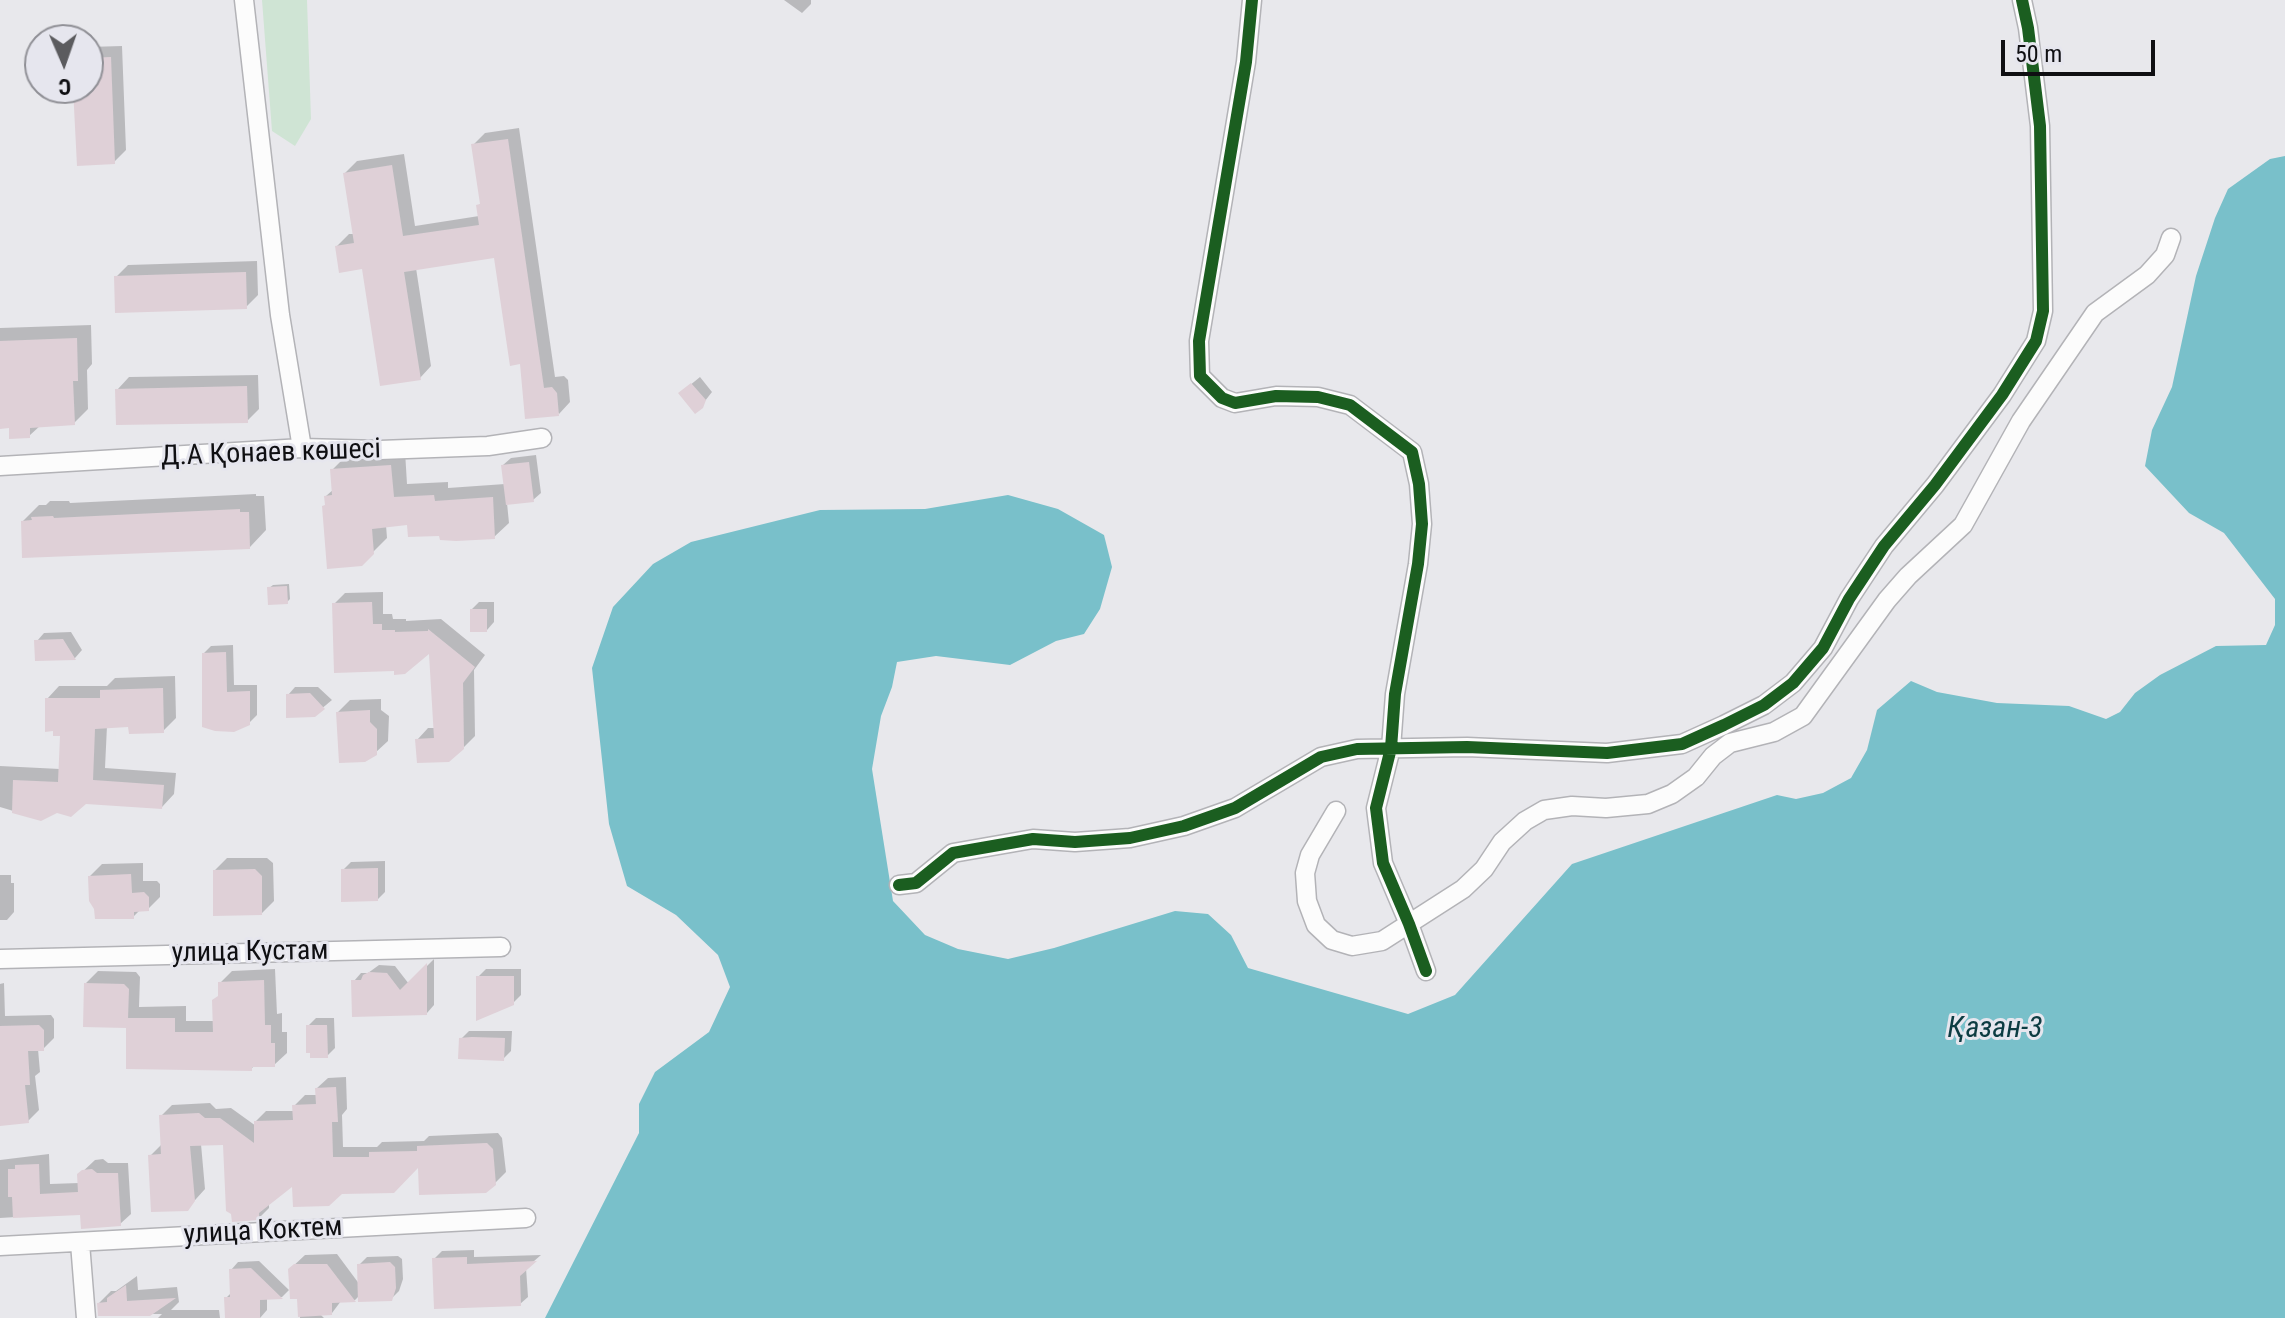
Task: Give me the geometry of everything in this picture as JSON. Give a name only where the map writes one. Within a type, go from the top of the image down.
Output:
[{"type":"street","points":[[244,0],[280,315],[302,448]]},
{"type":"street","points":[[1252,0],[1246,62],[1199,341],[1200,376],[1222,398],[1235,403],[1276,396],[1318,397],[1350,405],[1412,452],[1419,484],[1422,524],[1408,628],[1395,694],[1391,748],[1376,808],[1383,863],[1426,971]]},
{"type":"street","points":[[899,885],[916,883],[953,853],[1033,839],[1075,842],[1130,838],[1184,826],[1235,808],[1321,757],[1357,749],[1525,748],[1607,753],[1682,744],[1764,705],[1793,683],[1823,648],[1849,599],[1884,546],[1973,436],[2036,341],[2043,311],[2040,126],[2022,0]]},
{"type":"street","points":[[1336,811],[1310,855],[1305,873],[1307,901],[1316,925],[1332,940],[1352,946],[1382,941],[1463,889],[1484,869],[1502,842],[1525,821],[1544,810],[1648,804],[1672,794],[1696,777],[1713,756],[1730,743],[1774,732],[1803,716],[1887,600],[1963,525],[2021,421],[2095,313],[2147,275],[2165,255],[2171,238]]},
{"type":"street","name":"Д.А Қонаев көшесі","points":[[0,466],[302,448],[380,450],[488,446],[542,438]]},
{"type":"street","name":"улица Кустам","points":[[0,959],[501,947]]},
{"type":"street","name":"улица Коктем","points":[[0,1246],[526,1218]]},
{"type":"street","points":[[80,1243],[86,1318]]},
{"type":"green space","points":[[262,0],[307,0],[311,119],[295,146],[272,131]]},
{"type":"water","name":"Қазан-3","points":[[2285,156],[2285,1318],[545,1318],[639,1133],[639,1104],[655,1072],[709,1032],[730,987],[718,955],[676,915],[627,886],[609,824],[592,668],[613,607],[653,564],[691,542],[820,510],[925,509],[1008,495],[1058,509],[1104,535],[1112,567],[1100,609],[1084,634],[1056,641],[1010,665],[936,656],[897,662],[881,716],[872,769],[893,901],[925,935],[958,949],[1008,959],[1175,911],[1208,914],[1231,935],[1248,968],[1408,1014],[1455,995],[1572,864],[1777,795],[1796,799],[1823,793],[1851,778],[1867,750],[1877,710],[1911,681],[1937,692],[1997,703],[2069,706],[2106,719],[2120,712],[2135,693],[2160,675],[2216,646],[2266,645],[2275,625],[2275,599],[2224,533],[2189,513],[2145,466],[2152,430],[2172,387],[2196,276],[2228,189],[2270,159]]},
{"type":"building","points":[[104,57],[111,57],[115,164],[77,166],[74,104],[104,104]]},
{"type":"building","points":[[508,139],[544,388],[552,387],[557,393],[559,416],[525,419],[520,364],[510,366],[494,258],[404,272],[421,380],[380,386],[362,269],[339,273],[335,246],[354,243],[343,173],[392,165],[403,236],[479,225],[476,205],[480,204],[471,144]]},
{"type":"building","points":[[246,272],[247,309],[115,313],[114,276]]},
{"type":"building","points":[[77,338],[78,381],[73,381],[75,425],[30,428],[30,438],[9,439],[9,428],[0,429],[0,341]]},
{"type":"building","points":[[691,383],[706,400],[703,408],[695,414],[678,393]]},
{"type":"building","points":[[247,386],[248,423],[116,425],[115,389]]},
{"type":"building","points":[[529,462],[534,502],[506,505],[501,465]]},
{"type":"building","points":[[391,465],[394,497],[434,495],[435,501],[493,497],[495,539],[456,541],[440,540],[439,536],[408,537],[407,525],[372,529],[374,554],[362,566],[327,569],[322,506],[325,505],[324,496],[332,495],[330,469]]},
{"type":"building","points":[[240,509],[240,512],[249,512],[250,549],[22,558],[21,521],[32,520],[31,517]]},
{"type":"building","points":[[287,586],[288,604],[268,605],[267,587]]},
{"type":"building","points":[[372,602],[373,624],[382,624],[382,630],[428,629],[475,667],[463,683],[464,749],[449,762],[417,763],[415,739],[434,738],[429,654],[405,674],[394,675],[394,671],[334,673],[332,603]]},
{"type":"building","points":[[470,609],[487,609],[487,632],[470,632]]},
{"type":"building","points":[[63,639],[76,660],[35,661],[34,640]]},
{"type":"building","points":[[226,652],[227,692],[250,691],[250,725],[234,732],[202,727],[202,653]]},
{"type":"building","points":[[163,688],[164,733],[129,734],[128,727],[95,729],[93,780],[164,785],[162,809],[86,804],[71,817],[57,813],[41,821],[12,813],[13,780],[58,782],[60,736],[53,736],[53,731],[45,732],[45,698],[100,698],[100,690]]},
{"type":"building","points":[[310,693],[325,709],[315,717],[286,718],[286,694]]},
{"type":"building","points":[[370,710],[370,722],[377,729],[377,755],[365,762],[339,763],[336,712]]},
{"type":"building","points":[[378,868],[378,901],[341,902],[341,869]]},
{"type":"building","points":[[255,869],[262,876],[262,915],[213,916],[213,870]]},
{"type":"building","points":[[131,874],[132,893],[144,892],[149,897],[149,911],[134,912],[134,919],[95,919],[89,901],[88,876]]},
{"type":"building","points":[[427,963],[427,1015],[352,1017],[351,980],[361,980],[369,972],[387,973],[400,990]]},
{"type":"building","points":[[476,976],[514,976],[514,1005],[476,1021]]},
{"type":"building","points":[[264,980],[265,1025],[271,1025],[275,1067],[252,1067],[252,1071],[126,1069],[126,1028],[83,1027],[84,983],[124,984],[129,989],[128,1018],[175,1018],[175,1032],[213,1032],[212,1000],[218,996],[218,982]]},
{"type":"building","points":[[39,1025],[44,1030],[44,1051],[28,1051],[30,1085],[25,1085],[29,1123],[0,1126],[0,1026]]},
{"type":"building","points":[[306,1025],[327,1025],[328,1058],[310,1058],[310,1053],[306,1053]]},
{"type":"building","points":[[459,1038],[505,1038],[504,1061],[458,1059]]},
{"type":"building","points":[[336,1087],[338,1122],[332,1122],[333,1157],[369,1157],[369,1152],[417,1151],[417,1146],[487,1143],[493,1149],[496,1185],[486,1193],[419,1195],[418,1168],[394,1193],[342,1194],[329,1206],[293,1207],[292,1187],[259,1213],[259,1220],[232,1222],[231,1214],[226,1211],[223,1145],[190,1146],[195,1201],[188,1211],[151,1212],[148,1155],[161,1154],[159,1115],[199,1113],[205,1118],[220,1118],[254,1143],[254,1121],[293,1120],[292,1105],[316,1104],[315,1088]]},
{"type":"building","points":[[39,1164],[40,1194],[78,1192],[77,1174],[82,1170],[118,1173],[121,1226],[81,1229],[80,1215],[13,1218],[12,1197],[8,1197],[8,1169],[15,1169],[15,1165]]},
{"type":"building","points":[[467,1257],[467,1264],[537,1261],[520,1276],[521,1306],[434,1309],[432,1258]]},
{"type":"building","points":[[390,1262],[395,1267],[396,1288],[392,1301],[358,1302],[357,1264]]},
{"type":"building","points":[[294,1264],[327,1264],[356,1302],[332,1303],[332,1315],[298,1317],[297,1299],[290,1299],[288,1269]]},
{"type":"building","points":[[251,1268],[283,1299],[260,1300],[260,1318],[225,1318],[224,1297],[230,1297],[229,1269]]},
{"type":"building","points":[[126,1285],[127,1301],[176,1298],[150,1316],[98,1316],[97,1303],[107,1302],[107,1298]]},
{"type":"cycle path","points":[[1252,0],[1246,62],[1199,341],[1200,376],[1222,398],[1235,403],[1276,396],[1318,397],[1350,405],[1412,452],[1419,484],[1422,524],[1418,564],[1395,694],[1391,748],[1376,808],[1383,863],[1426,971]]},
{"type":"cycle path","points":[[899,885],[916,883],[953,853],[1033,839],[1075,842],[1130,838],[1184,826],[1235,808],[1321,757],[1357,749],[1467,747],[1607,753],[1682,744],[1764,705],[1793,683],[1823,648],[1849,599],[1884,546],[1935,485],[2002,395],[2036,341],[2043,311],[2040,126],[2022,0]]}]
